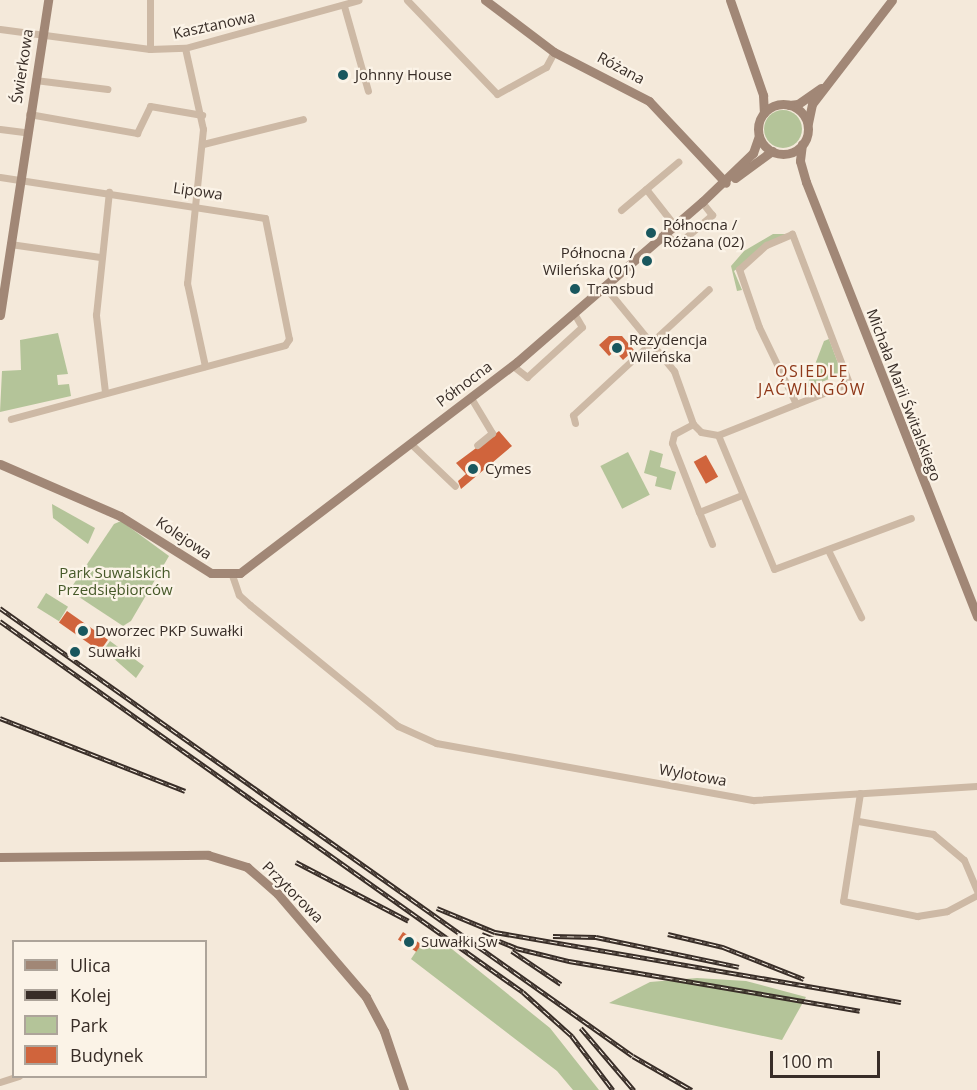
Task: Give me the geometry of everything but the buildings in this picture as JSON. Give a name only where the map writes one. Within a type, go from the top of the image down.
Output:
[{"type":"street","name":"Świerkowa","points":[[0,315],[3,277],[48,0]]},
{"type":"street","points":[[150,0],[150,49]]},
{"type":"street","name":"Kasztanowa","points":[[0,29],[150,49],[185,48],[359,0]]},
{"type":"street","points":[[407,0],[497,94],[546,67],[554,52]]},
{"type":"street","name":"Różana","points":[[484,0],[554,52],[649,101],[725,182]]},
{"type":"street","points":[[730,0],[758,80],[764,113],[759,136],[776,152],[802,144],[810,108],[892,0]]},
{"type":"street","points":[[344,6],[368,92]]},
{"type":"street","points":[[11,419],[205,366],[187,283],[203,144],[202,115],[185,48]]},
{"type":"street","points":[[35,80],[107,89]]},
{"type":"street","points":[[758,80],[786,104],[801,112],[807,125]]},
{"type":"street","points":[[764,113],[786,104],[804,101],[830,81]]},
{"type":"street","points":[[29,114],[137,133],[150,106],[202,115]]},
{"type":"street","points":[[203,144],[303,119]]},
{"type":"street","points":[[0,129],[26,132]]},
{"type":"street","name":"Północna","points":[[232,575],[246,569],[513,366],[725,182],[753,153],[759,136]]},
{"type":"street","name":"Michała Marii Świtalskiego","points":[[802,144],[800,161],[806,182],[977,617]]},
{"type":"street","name":"Północna","points":[[725,182],[776,152]]},
{"type":"street","name":"Michała Marii Świtalskiego","points":[[776,152],[788,157],[806,182]]},
{"type":"street","points":[[621,210],[678,162]]},
{"type":"street","name":"Lipowa","points":[[0,177],[196,205],[265,218],[288,343],[205,366]]},
{"type":"street","points":[[646,189],[675,226]]},
{"type":"street","points":[[105,392],[96,315],[100,257],[109,192]]},
{"type":"street","points":[[665,234],[678,244],[712,214],[702,202]]},
{"type":"street","points":[[605,286],[655,344],[674,371],[693,424],[701,432],[718,435],[849,383],[792,234],[766,245],[739,269],[796,404]]},
{"type":"street","points":[[10,244],[100,257]]},
{"type":"street","points":[[575,423],[573,415],[655,344],[709,289]]},
{"type":"street","points":[[513,366],[526,377],[582,327],[574,313]]},
{"type":"street","points":[[471,399],[492,433],[477,445]]},
{"type":"street","points":[[693,424],[674,434],[672,442],[712,544]]},
{"type":"street","points":[[718,435],[774,569],[911,518]]},
{"type":"street","points":[[410,443],[455,486]]},
{"type":"street","name":"Kolejowa","points":[[0,464],[120,516],[211,573],[232,575]]},
{"type":"street","points":[[699,512],[742,495]]},
{"type":"street","points":[[828,550],[861,617]]},
{"type":"street","name":"Wylotowa","points":[[232,575],[243,600],[410,734],[754,800],[976,786]]},
{"type":"street","points":[[858,821],[933,834],[964,860],[977,893],[947,911],[917,916],[843,901],[858,821],[860,793]]},
{"type":"street","name":"Przytorowa","points":[[0,857],[208,855],[247,867],[278,893],[366,996],[384,1031],[404,1090]]},
{"type":"street","points":[[0,1082],[15,1078]]},
{"type":"green space","points":[[783,110],[796,116],[802,129],[796,142],[783,148],[770,142],[764,129],[770,116]]},
{"type":"green space","points":[[773,234],[787,234],[734,271],[742,290],[737,291],[731,266],[744,251]]},
{"type":"green space","points":[[58,333],[68,374],[57,375],[58,385],[69,384],[71,396],[0,412],[2,371],[21,370],[20,340]]},
{"type":"green space","points":[[829,339],[842,374],[806,388],[824,341]]},
{"type":"green space","points":[[650,450],[663,454],[660,467],[676,472],[671,490],[655,486],[657,477],[644,473]]},
{"type":"green space","points":[[628,452],[650,495],[622,509],[600,466]]},
{"type":"green space","points":[[52,504],[95,528],[88,544],[53,518]]},
{"type":"green space","name":"Park Suwalskich Przedsiębiorców","points":[[121,521],[169,556],[131,621],[123,626],[79,597],[73,585],[114,524]]},
{"type":"green space","points":[[46,593],[68,607],[59,621],[37,607]]},
{"type":"green space","points":[[110,641],[144,666],[136,678],[105,651],[101,653]]},
{"type":"green space","points":[[437,937],[550,1028],[599,1090],[573,1090],[557,1071],[411,959],[421,944]]},
{"type":"green space","points":[[697,978],[746,981],[806,997],[782,1040],[609,1003],[650,982]]},
{"type":"railway","points":[[0,608],[633,1056],[692,1090]]},
{"type":"railway","points":[[0,621],[523,992],[572,1036],[613,1090]]},
{"type":"railway","points":[[0,718],[185,791]]},
{"type":"railway","points":[[296,862],[409,921]]},
{"type":"railway","points":[[437,908],[495,932],[901,1002]]},
{"type":"railway","points":[[482,934],[516,948],[569,961],[860,1011]]},
{"type":"railway","points":[[668,934],[723,947],[804,979]]},
{"type":"railway","points":[[553,936],[596,937],[739,967]]},
{"type":"railway","points":[[512,951],[561,984]]},
{"type":"railway","points":[[581,1028],[634,1090]]},
{"type":"place","name":"Johnny House","points":[[343,75]]},
{"type":"place","name":"Północna / Różana (02)","points":[[651,233]]},
{"type":"place","name":"Północna / Wileńska (01)","points":[[647,261]]},
{"type":"place","name":"Transbud","points":[[575,289]]},
{"type":"place","name":"Rezydencja Wileńska","points":[[617,348]]},
{"type":"place","name":"Cymes","points":[[473,469]]},
{"type":"place","name":"Dworzec PKP Suwałki","points":[[83,631]]},
{"type":"place","name":"Suwałki","points":[[75,652]]},
{"type":"place","name":"Suwałki Sw","points":[[409,942]]},
{"type":"district","name":"OSIEDLE JAĆWINGÓW","points":[[812,380]]}]
